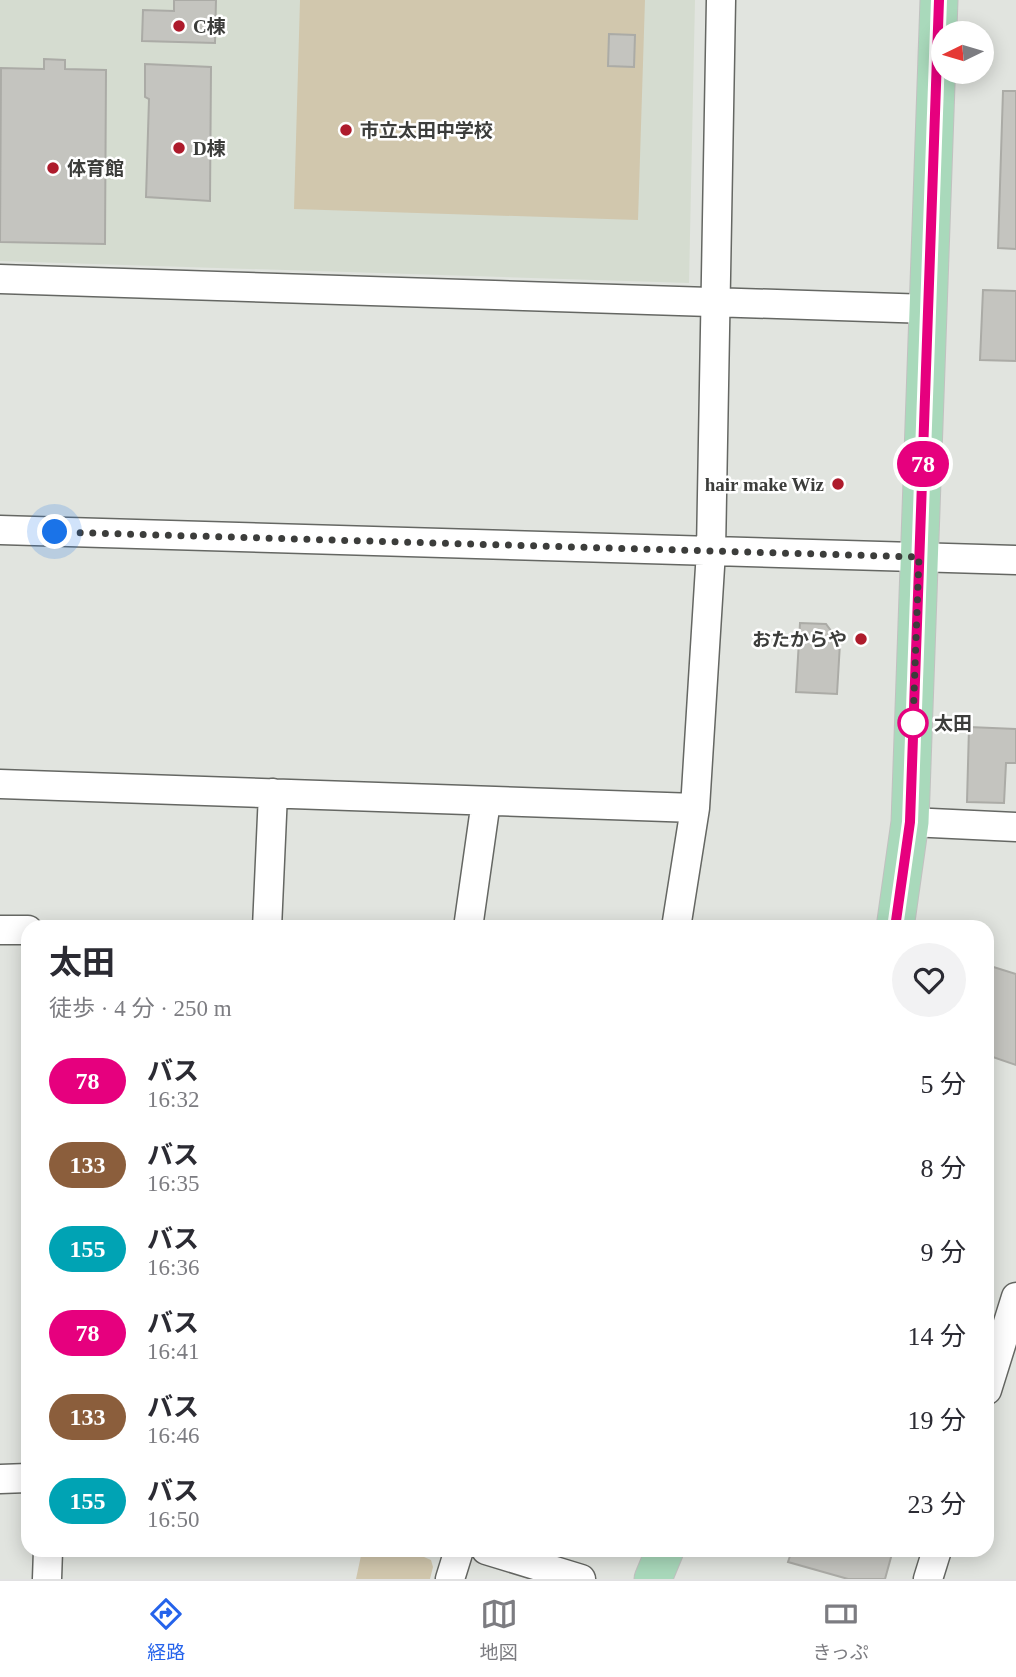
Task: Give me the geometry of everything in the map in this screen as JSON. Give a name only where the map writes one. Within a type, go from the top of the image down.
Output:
[{"type":"main road","points":[[896,920],[910,822],[939,0]]},
{"type":"main road","points":[[653,1579],[662,1557]]},
{"type":"street","points":[[677,920],[695,808],[711,551],[721,0]]},
{"type":"street","points":[[0,279],[929,309]]},
{"type":"street","points":[[0,530],[1016,560]]},
{"type":"street","points":[[0,784],[695,808]]},
{"type":"street","points":[[267,920],[273,793]]},
{"type":"street","points":[[469,920],[486,801]]},
{"type":"street","points":[[910,822],[1016,827]]},
{"type":"street","points":[[0,930],[21,930]]},
{"type":"street","points":[[994,1368],[1016,1297]]},
{"type":"street","points":[[0,1479],[21,1478]]},
{"type":"street","points":[[47,1579],[48,1557]]},
{"type":"street","points":[[450,1579],[457,1557]]},
{"type":"street","points":[[509,1557],[581,1579]]},
{"type":"street","points":[[928,1579],[935,1557]]},
{"type":"shaded area","name":"市立太田中学校","points":[[0,0],[695,0],[689,283],[0,261]]},
{"type":"shaded area","points":[[300,0],[645,0],[638,220],[294,209]]},
{"type":"shaded area","points":[[361,1557],[424,1557],[431,1560],[433,1567],[430,1579],[356,1579]]},
{"type":"building","name":"C棟","points":[[174,0],[216,0],[215,43],[142,41],[143,10],[174,11]]},
{"type":"building","points":[[609,34],[635,35],[634,67],[608,66]]},
{"type":"building","name":"体育館","points":[[44,59],[65,60],[65,69],[106,70],[105,244],[0,242],[1,68],[44,69]]},
{"type":"building","name":"D棟","points":[[145,64],[211,67],[210,201],[146,197],[149,99],[145,97]]},
{"type":"building","points":[[1003,91],[1016,91],[1016,249],[998,248]]},
{"type":"building","points":[[983,290],[1016,291],[1016,361],[980,360]]},
{"type":"building","points":[[800,623],[826,624],[840,643],[837,694],[796,692]]},
{"type":"building","points":[[969,727],[1016,729],[1016,763],[1006,763],[1004,803],[967,802]]},
{"type":"building","points":[[994,967],[1016,974],[1016,1065],[994,1057]]},
{"type":"building","points":[[790,1557],[891,1557],[885,1579],[848,1579],[788,1562]]},
{"type":"bus line","name":"78","points":[[896,920],[910,822],[939,0]]},
{"type":"place","name":"C棟","points":[[179,26]]},
{"type":"place","name":"市立太田中学校","points":[[346,130]]},
{"type":"place","name":"D棟","points":[[179,148]]},
{"type":"place","name":"体育館","points":[[53,168]]},
{"type":"place","name":"hair make Wiz","points":[[838,484]]},
{"type":"place","name":"おたからや","points":[[861,639]]},
{"type":"place","name":"太田","points":[[913,723]]},
{"type":"route","points":[[55,532],[919,557],[913,723]]}]
